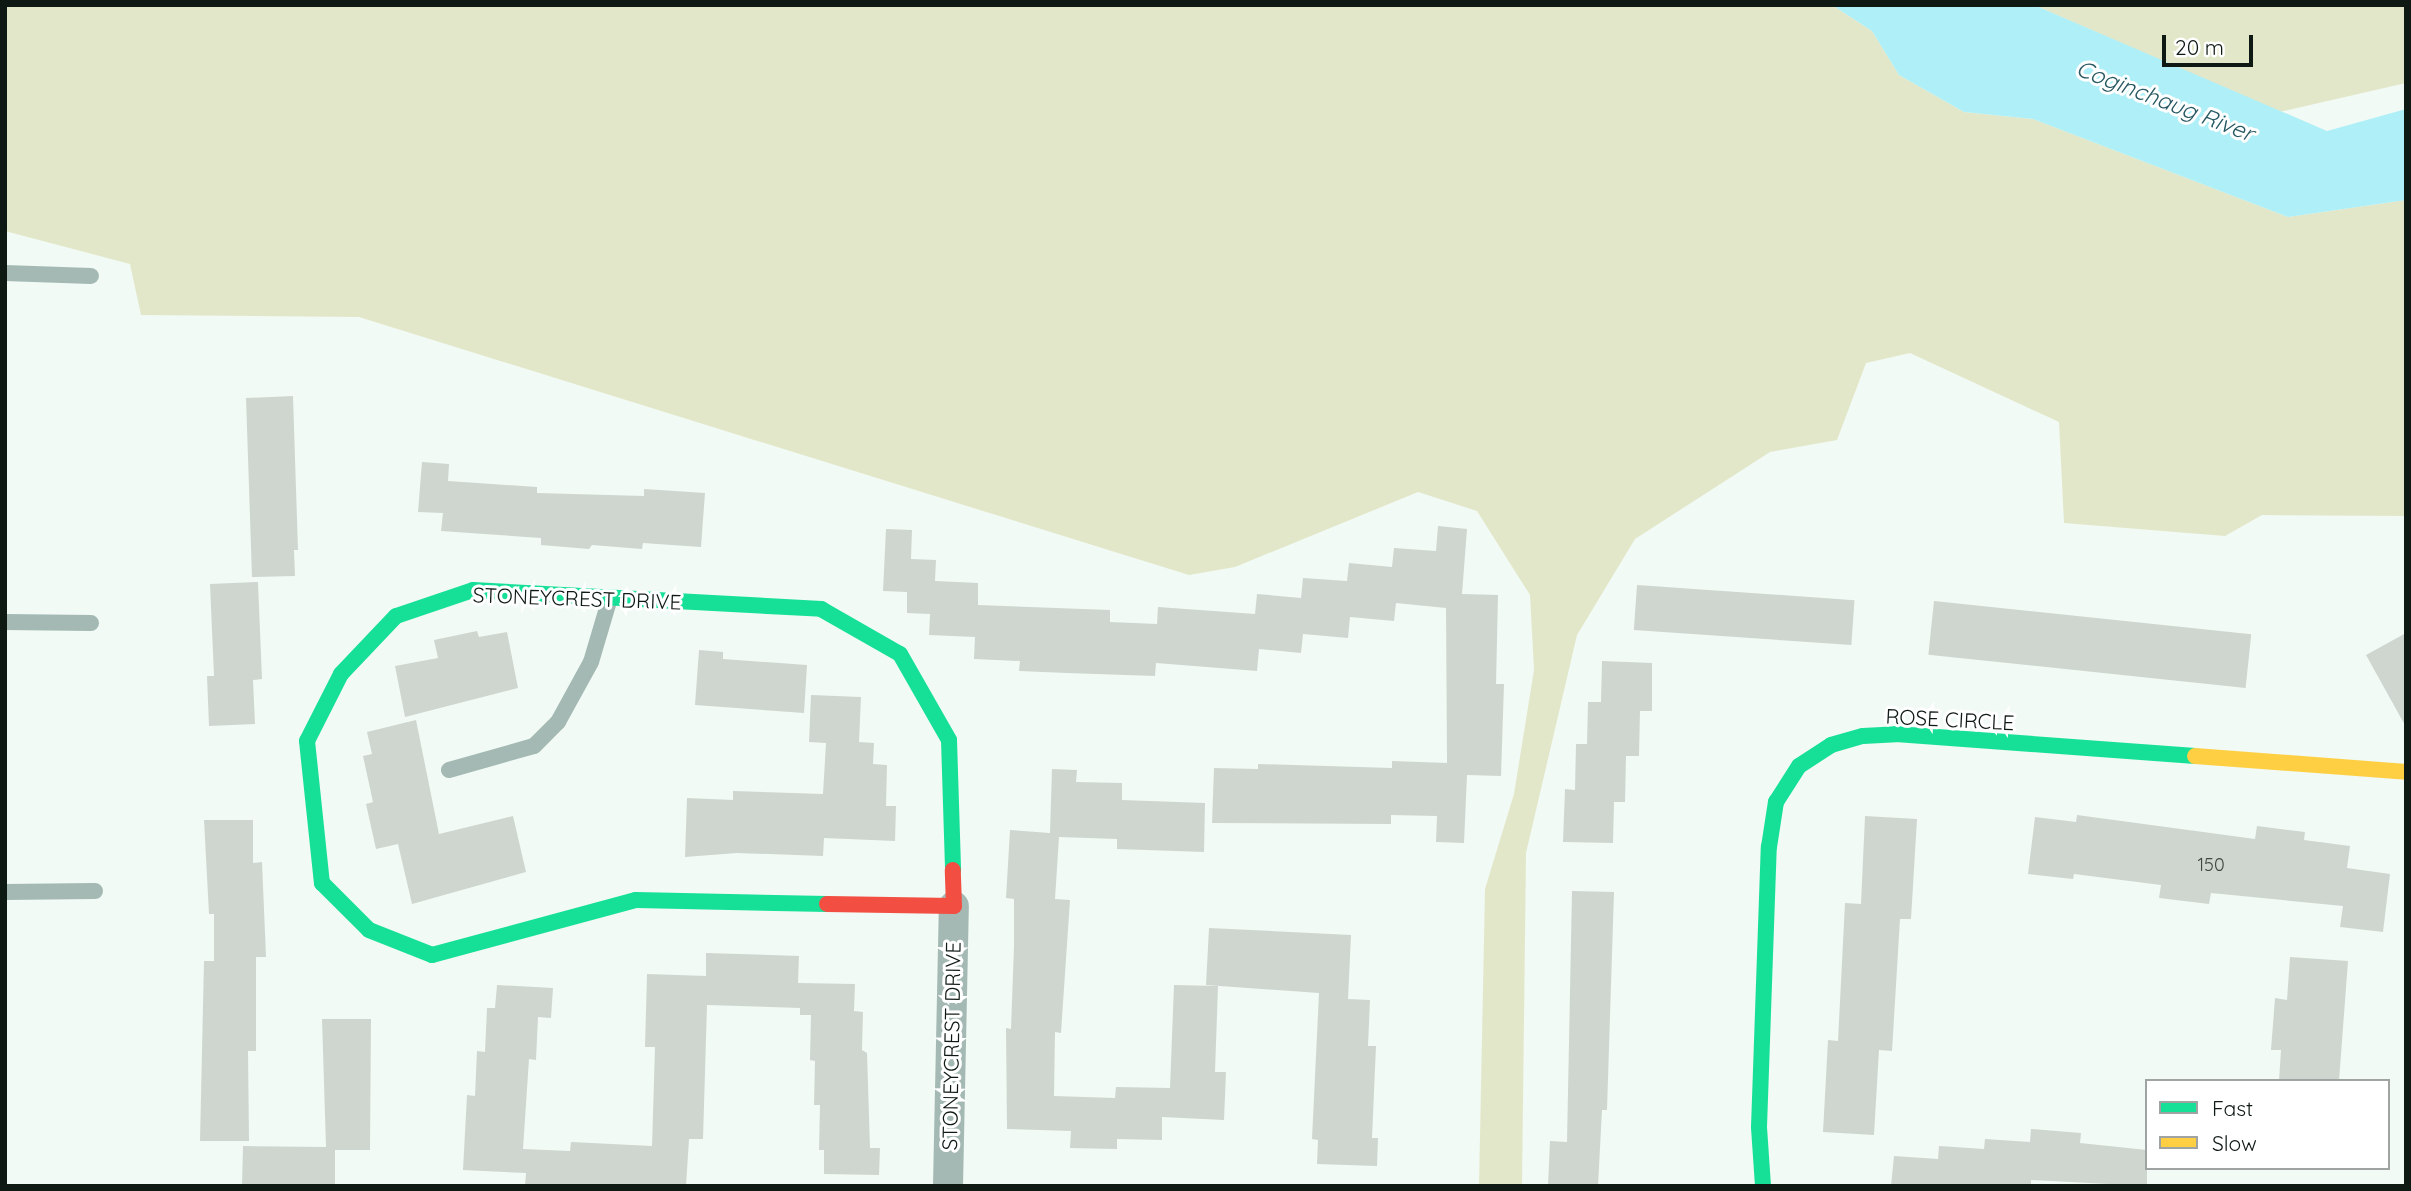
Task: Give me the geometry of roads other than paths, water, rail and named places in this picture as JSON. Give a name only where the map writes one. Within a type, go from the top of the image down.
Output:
[{"type":"street","name":"STONEYCREST DRIVE","points":[[947,1186],[954,906],[948,740],[900,654],[821,609],[473,590],[396,616],[341,674],[307,741],[323,883],[369,930],[432,955],[636,900],[954,906]]},
{"type":"street","name":"ROSE CIRCLE","points":[[1763,1186],[1759,1127],[1769,847],[1776,802],[1799,766],[1831,745],[1863,736],[1896,734],[2406,772]]},
{"type":"lane","points":[[5,273],[92,276]]},
{"type":"lane","points":[[449,770],[534,746],[558,722],[591,662],[610,598]]},
{"type":"lane","points":[[5,622],[91,623]]},
{"type":"lane","points":[[5,892],[95,891]]},
{"type":"water","name":"Coginchaug River","points":[[1832,5],[2034,5],[2327,131],[2406,109],[2406,200],[2288,217],[2033,119],[1964,112],[1899,75],[1872,31]]}]
